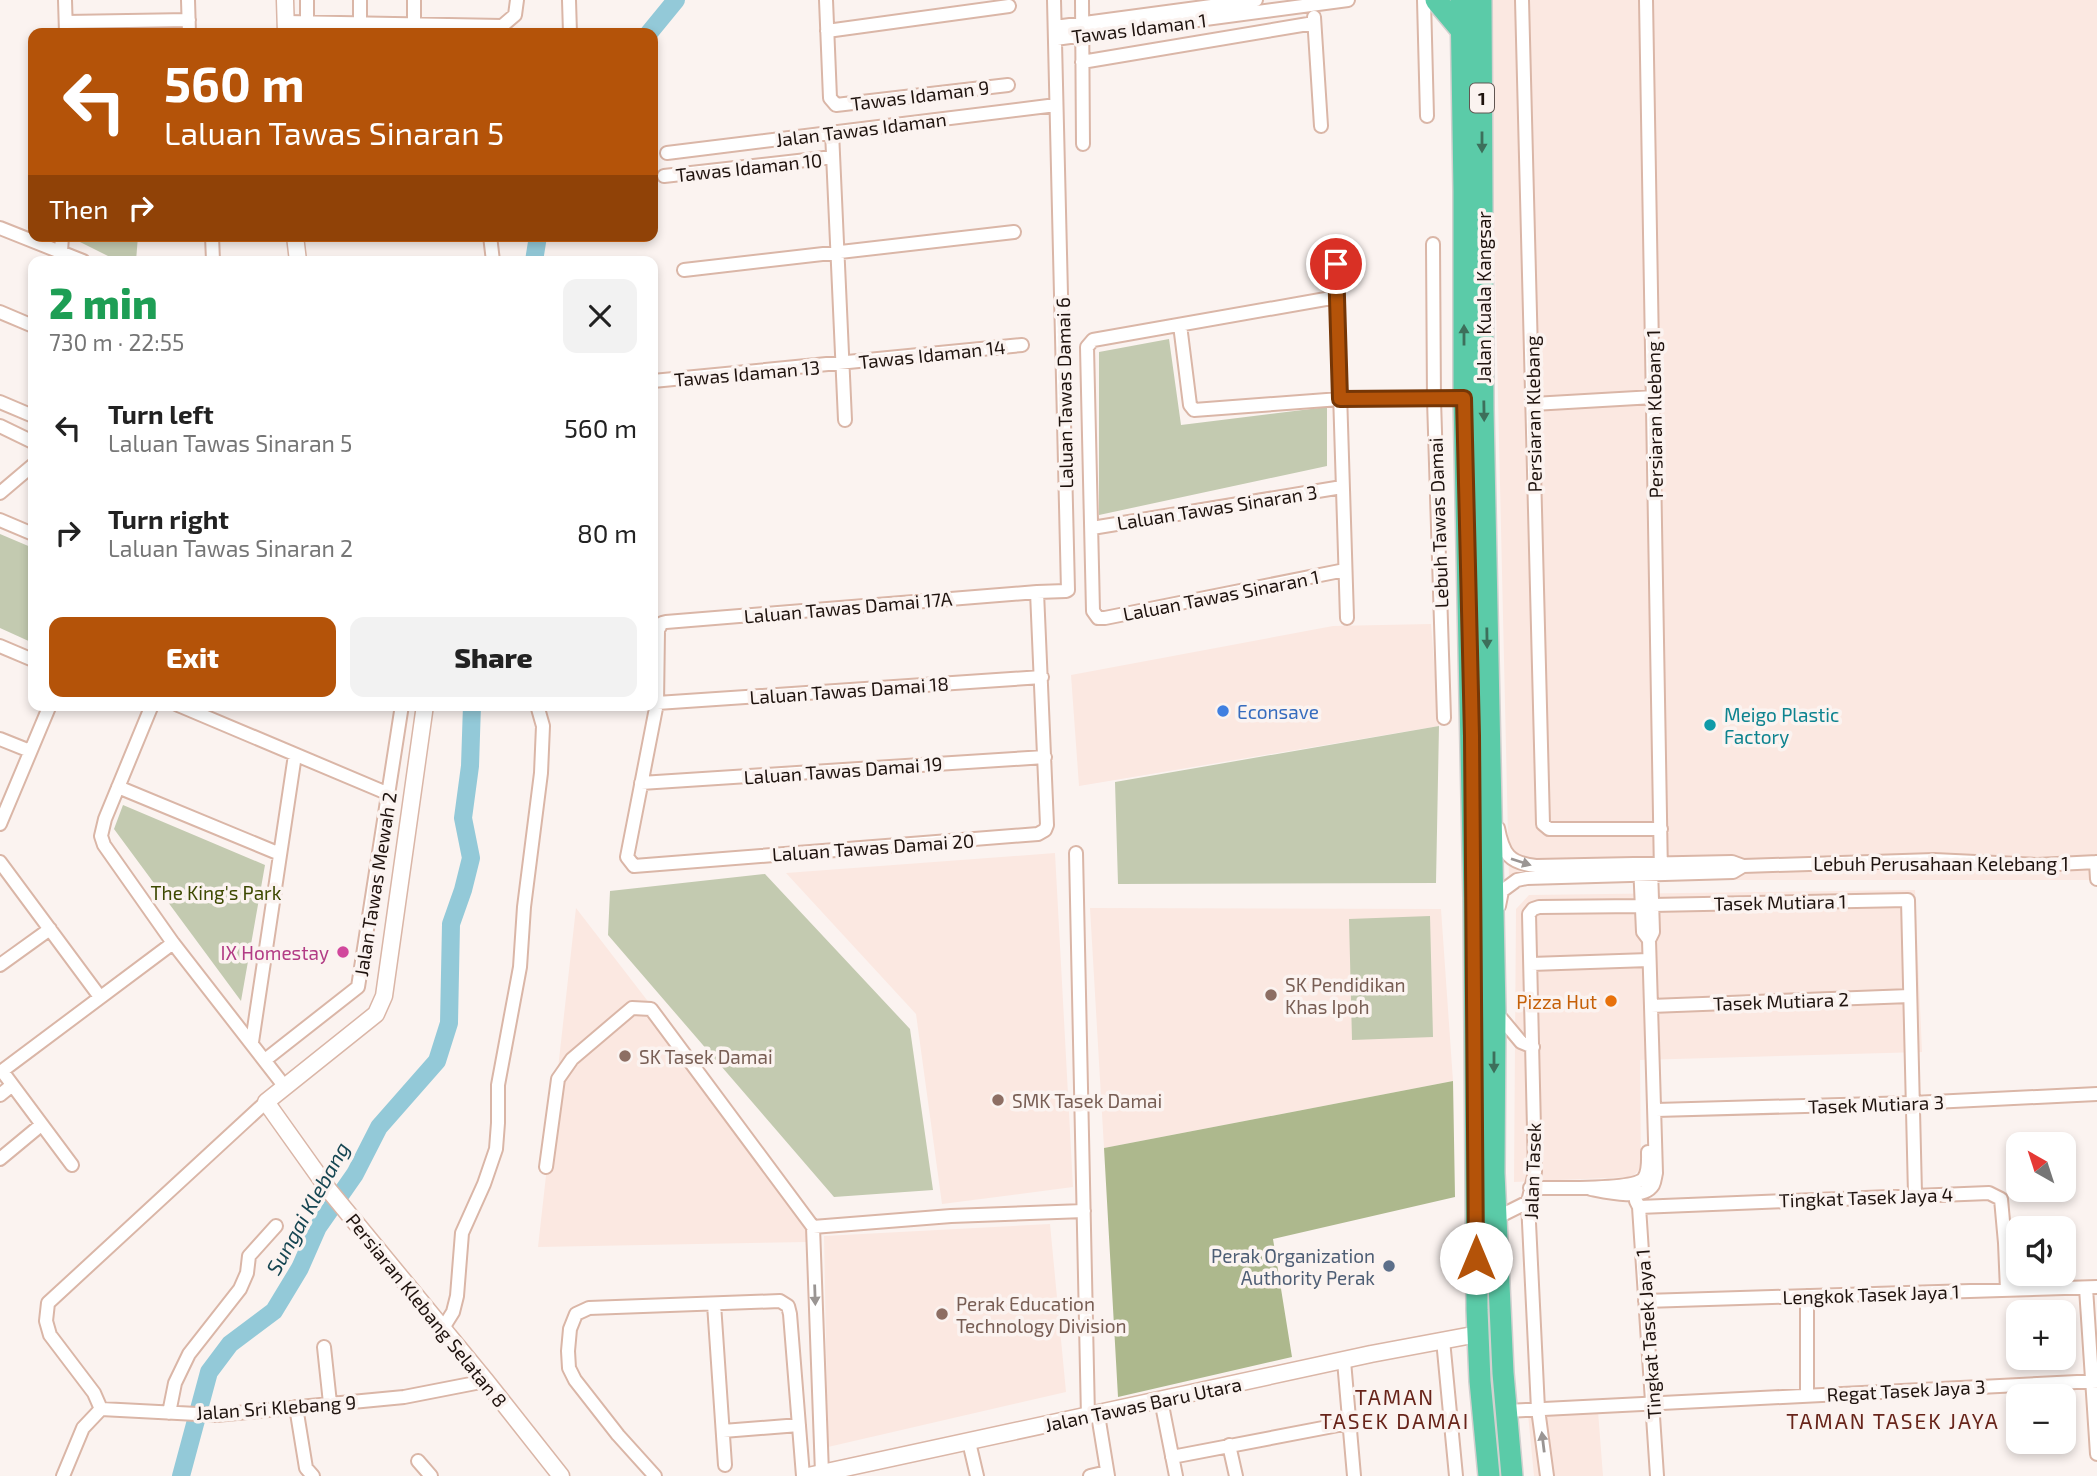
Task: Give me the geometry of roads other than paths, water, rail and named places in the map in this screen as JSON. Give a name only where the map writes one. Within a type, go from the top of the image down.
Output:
[{"type":"highway","points":[[1436,0],[1461,30]]},
{"type":"highway","name":"Jalan Kuala Kangsar","points":[[1478,2],[1461,30],[1478,1334],[1489,1476]]},
{"type":"highway","name":"Jalan Kuala Kangsar","points":[[1478,2],[1495,1011],[1494,1173],[1503,1373],[1512,1476]]},
{"type":"highway","points":[[1494,1173],[1488,1183],[1490,1318],[1487,1326],[1478,1334],[1493,1349],[1503,1373]]},
{"type":"highway","points":[[1480,1381],[1489,1399],[1506,1411],[1496,1427],[1498,1476]]},
{"type":"street","points":[[65,0],[66,27],[189,27],[188,0]]},
{"type":"street","points":[[285,0],[286,27],[307,22],[502,26],[515,15],[517,0]]},
{"type":"street","points":[[307,0],[307,22]]},
{"type":"street","points":[[360,0],[360,24]]},
{"type":"street","points":[[414,0],[414,25]]},
{"type":"street","points":[[569,0],[570,28]]},
{"type":"street","points":[[826,0],[827,31],[1009,6]]},
{"type":"street","name":"Laluan Tawas Damai 6","points":[[1037,592],[1066,591],[1069,587],[1054,0]]},
{"type":"street","points":[[1082,0],[1083,144]]},
{"type":"street","name":"Tawas Idaman 1","points":[[1055,33],[1248,4],[1312,6],[1348,0]]},
{"type":"street","points":[[1423,0],[1427,116]]},
{"type":"street","name":"Persiaran Klebang","points":[[1522,0],[1545,827],[1589,830],[1661,829]]},
{"type":"street","name":"Persiaran Klebang 1","points":[[1646,0],[1661,829],[1651,869],[1647,905],[1653,932],[1648,940],[1649,960]]},
{"type":"street","points":[[1312,6],[1321,126]]},
{"type":"street","points":[[1082,62],[1314,23]]},
{"type":"street","name":"Tawas Idaman 9","points":[[827,31],[830,98],[834,104],[1008,85]]},
{"type":"street","name":"Jalan Tawas Idaman","points":[[667,153],[1056,104]]},
{"type":"street","points":[[832,132],[845,420]]},
{"type":"street","name":"Tawas Idaman 10","points":[[664,176],[833,157]]},
{"type":"street","points":[[0,228],[28,239]]},
{"type":"street","points":[[684,270],[1014,232]]},
{"type":"street","points":[[36,242],[71,256]]},
{"type":"street","points":[[61,252],[62,242]]},
{"type":"street","name":"Lebuh Tawas Damai","points":[[1433,244],[1434,400],[1444,718]]},
{"type":"street","points":[[1336,264],[1347,618]]},
{"type":"street","points":[[1092,528],[1087,346],[1093,340],[1336,297]]},
{"type":"street","points":[[0,312],[28,324]]},
{"type":"street","points":[[1180,325],[1190,405],[1194,410],[1340,399],[1464,398]]},
{"type":"street","name":"Tawas Idaman 14","points":[[842,364],[1022,345]]},
{"type":"street","name":"Tawas Idaman 13","points":[[658,381],[842,364]]},
{"type":"street","points":[[1533,404],[1654,397]]},
{"type":"street","points":[[0,402],[28,414]]},
{"type":"street","points":[[0,426],[28,440]]},
{"type":"street","points":[[0,493],[28,468]]},
{"type":"street","name":"Laluan Tawas Sinaran 3","points":[[1092,528],[1342,487]]},
{"type":"street","points":[[0,520],[28,532]]},
{"type":"street","name":"Laluan Tawas Sinaran 1","points":[[1092,528],[1093,611],[1098,618],[1345,570]]},
{"type":"street","points":[[1037,592],[1045,757]]},
{"type":"street","name":"Laluan Tawas Damai 17A","points":[[658,630],[666,622],[1037,592]]},
{"type":"street","points":[[0,646],[28,658]]},
{"type":"street","name":"Laluan Tawas Damai 18","points":[[658,703],[1042,677]]},
{"type":"street","points":[[0,824],[47,711]]},
{"type":"street","points":[[150,711],[102,832],[104,845],[173,943],[285,1087]]},
{"type":"street","points":[[192,711],[389,794]]},
{"type":"street","name":"Jalan Tawas Mewah 2","points":[[265,1060],[358,987],[401,711]]},
{"type":"street","points":[[63,1476],[83,1428],[101,1409],[94,1393],[50,1335],[46,1321],[48,1303],[266,1102],[376,1014],[384,996],[419,711]]},
{"type":"street","points":[[443,1328],[453,1312],[457,1296],[462,1233],[484,1184],[495,1149],[498,1085],[519,977],[524,907],[541,773],[543,726],[539,711]]},
{"type":"street","points":[[641,783],[655,711]]},
{"type":"street","points":[[0,738],[30,751]]},
{"type":"street","points":[[251,1042],[295,755]]},
{"type":"street","name":"Laluan Tawas Damai 19","points":[[641,783],[1045,757]]},
{"type":"street","name":"Laluan Tawas Damai 20","points":[[641,783],[626,857],[634,866],[1038,834],[1045,830],[1047,825],[1045,757]]},
{"type":"street","name":"Lebuh Perusahaan Kelebang 1","points":[[1490,782],[1497,796],[1498,830],[1504,849],[1509,858],[1520,864],[1733,872],[1743,866],[1934,860],[2037,865],[2096,862]]},
{"type":"street","points":[[118,787],[280,854]]},
{"type":"street","points":[[1076,853],[1084,1211],[1093,1416],[1107,1474],[1090,1476]]},
{"type":"street","points":[[0,862],[100,997]]},
{"type":"street","points":[[2096,862],[2097,879]]},
{"type":"street","name":"Lebuh Perusahaan Kelebang 1","points":[[1493,948],[1500,939],[1499,901],[1502,891],[1517,880],[1651,869]]},
{"type":"street","name":"Tasek Mutiara 1","points":[[1533,909],[1908,900],[1910,996]]},
{"type":"street","name":"Jalan Tasek","points":[[1533,909],[1529,914],[1535,1172],[1528,1202],[1538,1409],[1547,1476]]},
{"type":"street","points":[[0,965],[50,929]]},
{"type":"street","points":[[72,1165],[2,1072],[173,943]]},
{"type":"street","points":[[1530,1188],[1591,1189],[1632,1194],[1644,1192],[1653,1185],[1656,1173],[1649,960],[1531,964]]},
{"type":"street","points":[[1910,996],[1915,1194]]},
{"type":"street","name":"Tasek Mutiara 2","points":[[1651,1006],[1910,996]]},
{"type":"street","points":[[546,1167],[558,1079],[572,1059],[632,1008],[651,1009],[813,1227],[811,1475]]},
{"type":"street","points":[[1495,1011],[1521,1042],[1532,1047]]},
{"type":"street","points":[[0,1095],[11,1086]]},
{"type":"street","name":"Tasek Mutiara 3","points":[[1656,1110],[1913,1103],[2097,1094]]},
{"type":"street","name":"Persiaran Klebang Selatan 8","points":[[266,1102],[328,1189],[561,1476]]},
{"type":"street","points":[[1591,1189],[1608,1185],[1637,1184],[1645,1177],[1648,1166],[1648,1138],[1656,1110]]},
{"type":"street","points":[[0,1159],[41,1125]]},
{"type":"street","name":"Tingkat Tasek Jaya 4","points":[[1639,1207],[1989,1193],[2001,1199],[2007,1290]]},
{"type":"street","name":"Tingkat Tasek Jaya 1","points":[[1632,1194],[1639,1207],[1657,1476]]},
{"type":"street","points":[[1496,1218],[1528,1202]]},
{"type":"street","points":[[813,1227],[951,1216],[1084,1211]]},
{"type":"street","points":[[175,1413],[175,1382],[189,1354],[240,1289],[247,1273],[249,1256],[276,1226]]},
{"type":"street","points":[[2092,1288],[2097,1454]]},
{"type":"street","name":"Lengkok Tasek Jaya 1","points":[[1645,1301],[2092,1288]]},
{"type":"street","points":[[1807,1296],[1807,1395]]},
{"type":"street","points":[[655,1476],[618,1435],[575,1380],[569,1368],[570,1329],[576,1314],[589,1308],[779,1301],[788,1306],[799,1425],[811,1475]]},
{"type":"street","points":[[714,1304],[725,1465]]},
{"type":"street","name":"Jalan Tawas Baru Utara","points":[[811,1475],[850,1472],[969,1442],[1478,1334]]},
{"type":"street","points":[[1443,1340],[1456,1476]]},
{"type":"street","points":[[324,1347],[330,1403]]},
{"type":"street","points":[[1344,1361],[1354,1476]]},
{"type":"street","name":"Jalan Sri Klebang 9","points":[[101,1409],[216,1415],[424,1394],[486,1381]]},
{"type":"street","name":"Regat Tasek Jaya 3","points":[[1506,1411],[2095,1381]]},
{"type":"street","points":[[1161,1400],[1176,1476]]},
{"type":"street","points":[[296,1407],[306,1468],[313,1476]]},
{"type":"street","points":[[1172,1457],[1349,1423]]},
{"type":"street","points":[[723,1431],[799,1425]]},
{"type":"street","points":[[969,1442],[977,1476]]},
{"type":"street","points":[[1229,1445],[1236,1476]]},
{"type":"street","points":[[418,1461],[431,1476]]},
{"type":"waterway","name":"Sungai Klebang","points":[[653,28],[676,0]]},
{"type":"waterway","name":"Sungai Klebang","points":[[535,256],[537,242]]},
{"type":"waterway","name":"Sungai Klebang","points":[[181,1476],[209,1372],[230,1344],[274,1311],[300,1268],[318,1227],[355,1174],[379,1127],[437,1061],[449,1023],[451,924],[471,858],[463,818],[470,766],[472,711]]},
{"type":"place","name":"Econsave","points":[[1223,711]]},
{"type":"place","name":"Meigo Plastic Factory","points":[[1710,725]]},
{"type":"place","name":"IX Homestay","points":[[343,952]]},
{"type":"place","name":"SK Pendidikan Khas Ipoh","points":[[1271,995]]},
{"type":"place","name":"Pizza Hut","points":[[1611,1001]]},
{"type":"place","name":"SK Tasek Damai","points":[[625,1056]]},
{"type":"place","name":"SMK Tasek Damai","points":[[998,1100]]},
{"type":"place","name":"Perak Organization Authority Perak","points":[[1389,1266]]},
{"type":"place","name":"Perak Education Technology Division","points":[[942,1314]]},
{"type":"district","name":"TAMAN TASEK DAMAI","points":[[1395,1408]]},
{"type":"district","name":"TAMAN TASEK JAYA","points":[[1893,1420]]},
{"type":"park label","name":"The King's Park","points":[[216,892]]}]
